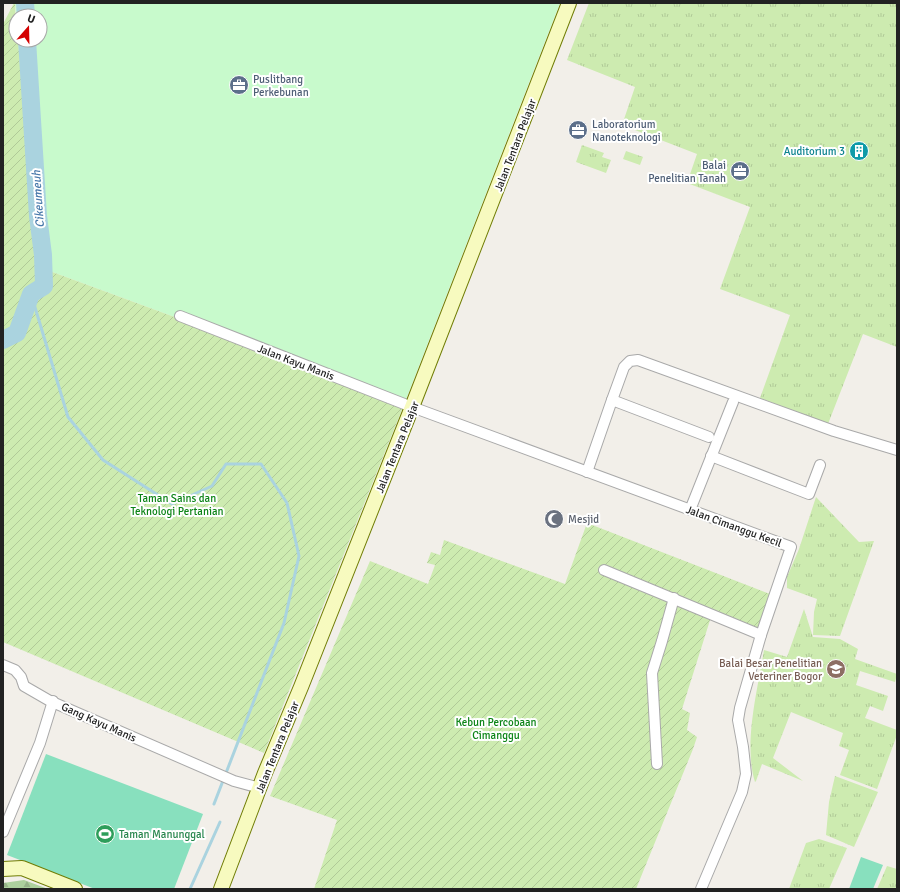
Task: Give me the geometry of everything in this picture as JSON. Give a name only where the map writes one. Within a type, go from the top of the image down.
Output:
[{"type":"main road","name":"Jalan Tentara Pelajar","points":[[221,889],[412,408],[569,3]]},
{"type":"main road","points":[[3,869],[22,868],[75,889]]},
{"type":"street","name":"Jalan Kayu Manis","points":[[180,316],[412,408]]},
{"type":"street","points":[[587,472],[624,367],[630,361],[638,360],[834,431],[897,450]]},
{"type":"street","points":[[612,400],[709,437]]},
{"type":"street","points":[[690,510],[733,402]]},
{"type":"street","name":"Jalan Cimanggu Kecil","points":[[412,408],[791,547],[761,635],[738,720],[746,774],[742,792],[701,889]]},
{"type":"street","points":[[711,456],[809,494],[820,465]]},
{"type":"street","points":[[604,570],[761,635]]},
{"type":"street","points":[[657,764],[652,673],[674,598]]},
{"type":"street","name":"Gang Kayu Manis","points":[[3,665],[15,670],[21,677],[24,686],[53,701],[234,781],[260,788]]},
{"type":"street","points":[[3,832],[8,807],[40,743],[53,701]]},
{"type":"green space","name":"Taman Sains dan Teknologi Pertanian","points":[[14,3],[15,3],[15,8],[11,8]]},
{"type":"green space","points":[[15,3],[560,3],[405,402],[36,266],[19,48],[48,48],[48,8],[15,8]]},
{"type":"green space","points":[[589,3],[897,3],[897,347],[863,334],[828,424],[760,398],[790,315],[720,289],[750,207],[687,183],[697,154],[622,125],[635,87],[567,60]]},
{"type":"green space","name":"Taman Sains dan Teknologi Pertanian","points":[[8,14],[8,48],[19,48],[36,266],[405,402],[264,753],[3,642],[3,24]]},
{"type":"green space","points":[[582,145],[604,153],[602,157],[611,160],[606,173],[576,162]]},
{"type":"green space","points":[[626,151],[643,157],[640,165],[623,159]]},
{"type":"green space","points":[[816,497],[859,542],[874,541],[840,636],[813,635],[814,612],[817,599],[787,588],[787,577],[799,549]]},
{"type":"green space","name":"Kebun Percobaan Cimanggu","points":[[587,523],[770,594],[756,634],[711,617],[682,709],[690,713],[687,730],[697,737],[636,889],[314,889],[337,820],[270,796],[370,561],[428,584],[435,565],[427,563],[431,552],[440,555],[444,540],[565,584]]},
{"type":"green space","points":[[804,609],[813,637],[840,639],[858,649],[855,659],[897,674],[895,682],[860,671],[856,685],[888,696],[883,711],[870,706],[865,718],[897,730],[897,735],[877,789],[840,775],[849,750],[839,746],[843,733],[791,712],[773,758],[803,781],[762,764],[755,782],[750,751],[751,734],[755,698],[764,650],[787,657]]},
{"type":"green space","name":"Taman Manunggal","points":[[46,754],[203,814],[174,889],[95,889],[7,855]]},
{"type":"green space","points":[[835,776],[878,792],[854,847],[826,835],[829,802]]},
{"type":"green space","points":[[819,839],[847,848],[829,889],[789,889],[806,843]]},
{"type":"green space","points":[[861,857],[883,865],[873,889],[849,889]]},
{"type":"green space","points":[[887,866],[897,869],[897,889],[877,889]]},
{"type":"green space","points":[[24,880],[48,889],[3,889],[3,883]]},
{"type":"waterway","name":"Cikeumeuh","points":[[25,3],[25,8]]},
{"type":"waterway","name":"Cikeumeuh","points":[[3,340],[17,333],[31,294],[44,286],[28,48]]},
{"type":"waterway","points":[[31,294],[68,417],[103,460],[172,504],[212,486],[226,464],[261,464],[287,503],[299,556],[284,623],[214,804]]},
{"type":"waterway","points":[[190,889],[220,822]]},
{"type":"place","name":"Puslitbang Perkebunan","points":[[239,85]]},
{"type":"place","name":"Laboratorium Nanoteknologi","points":[[578,130]]},
{"type":"place","name":"Auditorium 3","points":[[859,151]]},
{"type":"place","name":"Balai Penelitian Tanah","points":[[740,171]]},
{"type":"place","name":"Mesjid","points":[[554,519]]},
{"type":"place","name":"Balai Besar Penelitian Veteriner Bogor","points":[[836,669]]},
{"type":"place","name":"Taman Manunggal","points":[[105,834]]}]
